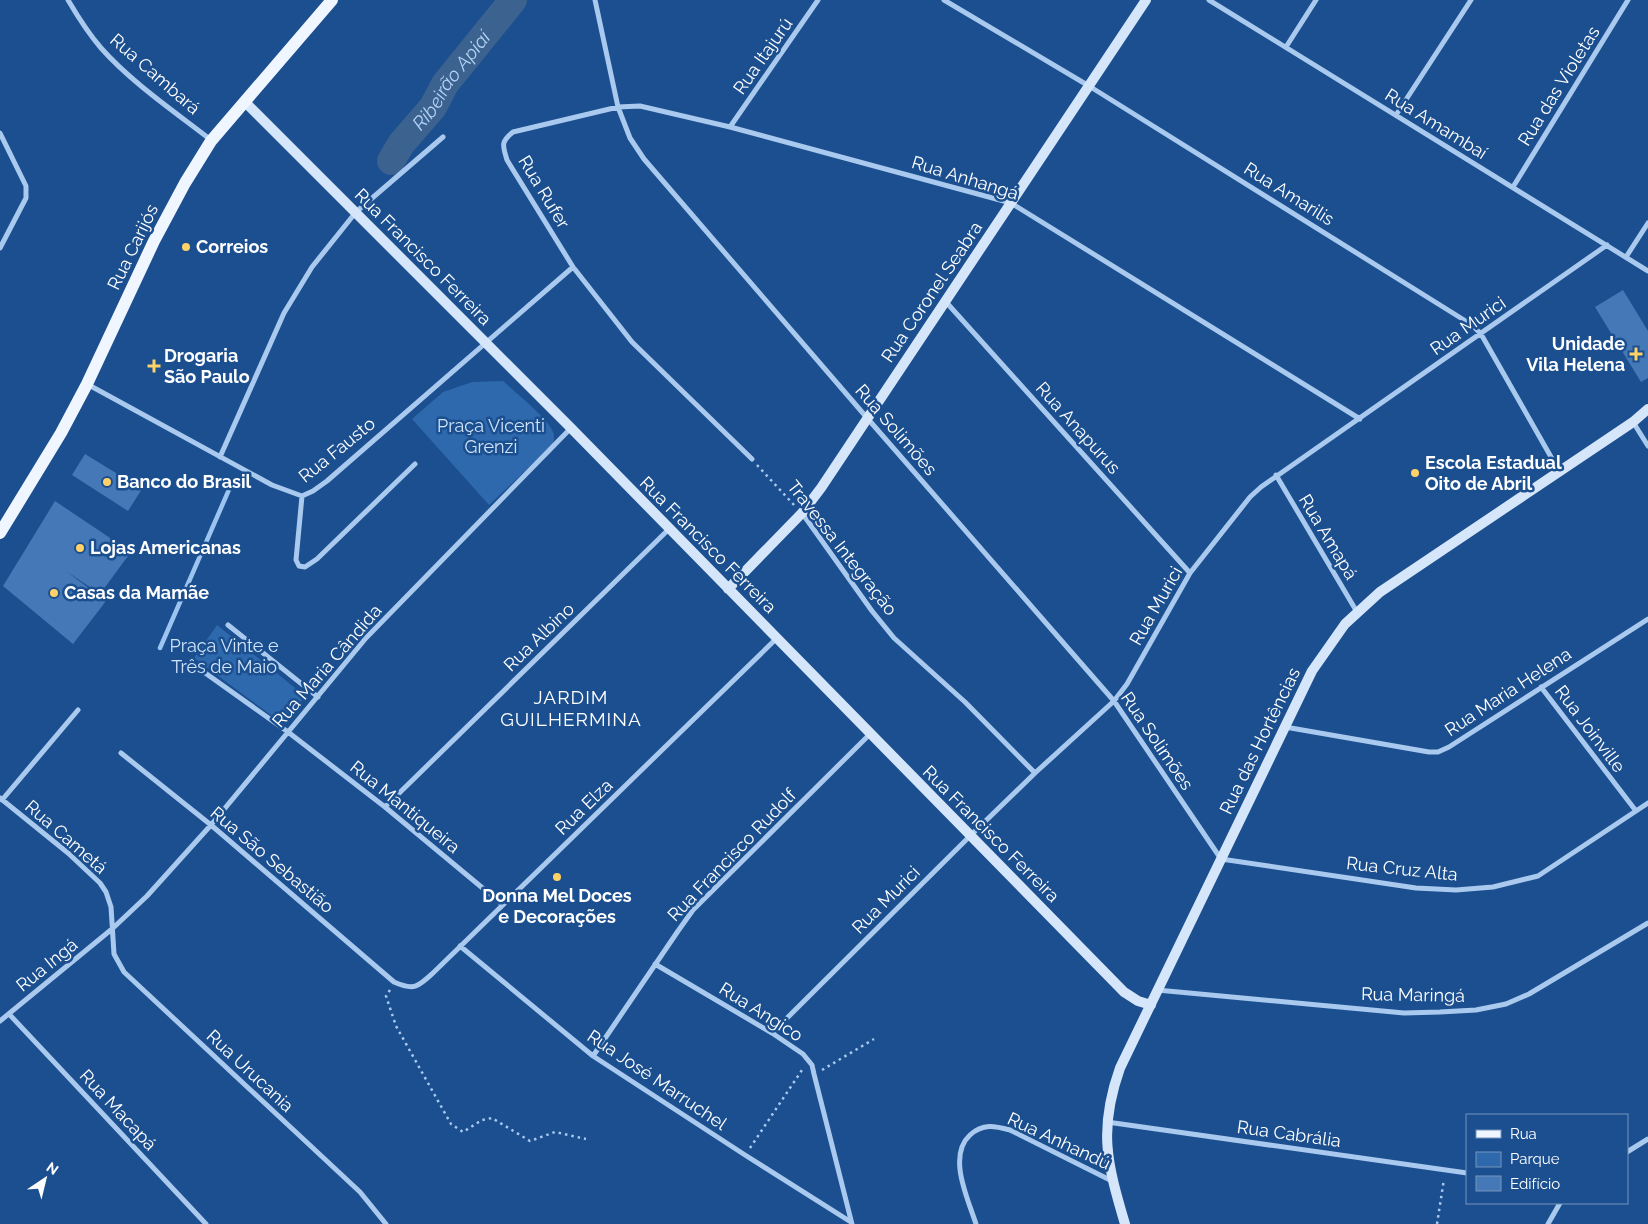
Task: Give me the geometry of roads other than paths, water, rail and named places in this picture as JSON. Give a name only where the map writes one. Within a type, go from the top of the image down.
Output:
[{"type":"main road","name":"Rua Carijós","points":[[0,533],[61,433],[87,384],[154,241],[185,183],[212,141],[332,0]]},
{"type":"street","name":"Rua Cambará","points":[[68,0],[79,19],[101,48],[128,74],[212,141]]},
{"type":"street","name":"Rua Solimões","points":[[596,0],[618,107],[630,138],[644,159],[1114,701],[1221,859]]},
{"type":"street","name":"Rua Itajurú","points":[[730,127],[818,0]]},
{"type":"street","name":"Rua Amarilis","points":[[944,0],[1090,86],[1472,325],[1481,334],[1559,471]]},
{"type":"street","name":"Rua Coronel Seabra","points":[[728,589],[802,513],[868,419],[1146,0]]},
{"type":"street","name":"Rua Amambaí","points":[[1209,0],[1648,271]]},
{"type":"street","points":[[1286,47],[1316,0]]},
{"type":"street","points":[[1396,115],[1471,0]]},
{"type":"street","name":"Rua das Violetas","points":[[1512,187],[1628,0]]},
{"type":"street","name":"Rua Francisco Ferreira","points":[[245,102],[571,428],[1124,992],[1138,1001],[1151,1005]]},
{"type":"street","name":"Rua Anhangá","points":[[513,132],[618,107],[640,106],[730,127],[1011,203],[1360,419]]},
{"type":"street","name":"Rua Rufer","points":[[513,132],[505,138],[503,146],[507,160],[573,267]]},
{"type":"street","points":[[0,133],[26,186],[26,198],[0,248]]},
{"type":"street","points":[[220,457],[284,313],[312,267],[356,212],[443,137]]},
{"type":"street","points":[[1626,258],[1648,223]]},
{"type":"street","name":"Rua Murici","points":[[772,1034],[970,836],[1035,773],[1114,701],[1127,684],[1190,573],[1250,497],[1276,475],[1360,419],[1608,245]]},
{"type":"street","points":[[573,267],[632,342],[752,459]]},
{"type":"street","name":"Rua Fausto","points":[[87,384],[272,485],[302,496],[313,492],[328,481],[573,267]]},
{"type":"street","name":"Rua Anapurus","points":[[945,301],[1190,573]]},
{"type":"street","name":"Rua das Hortências","points":[[1125,1224],[1112,1181],[1106,1148],[1106,1122],[1114,1085],[1120,1068],[1157,990],[1312,671],[1345,624],[1380,592],[1633,422],[1648,408]]},
{"type":"street","points":[[1633,422],[1648,446]]},
{"type":"street","name":"Rua Maria Cândida","points":[[112,930],[147,896],[211,825],[366,638],[571,428]]},
{"type":"street","points":[[302,496],[296,560],[299,566],[305,567],[317,559],[415,464]]},
{"type":"street","name":"Rua Amapá","points":[[1276,475],[1357,612]]},
{"type":"street","name":"Travessa Integração","points":[[802,513],[872,611],[894,638],[965,702],[1035,773]]},
{"type":"street","name":"Rua Albino","points":[[385,807],[668,529]]},
{"type":"street","name":"Rua Maria Helena","points":[[1285,727],[1438,752],[1449,747],[1648,619]]},
{"type":"street","points":[[228,625],[318,697]]},
{"type":"street","name":"Rua Elza","points":[[406,988],[420,986],[777,638]]},
{"type":"street","name":"Rua Mantiqueira","points":[[194,665],[288,732],[385,807],[503,905]]},
{"type":"street","name":"Rua Joinville","points":[[1541,687],[1636,811]]},
{"type":"street","points":[[1,799],[78,710]]},
{"type":"street","name":"Rua Francisco Rudolf","points":[[594,1056],[693,910],[870,734]]},
{"type":"street","name":"Rua São Sebastião","points":[[121,753],[211,825],[394,982],[406,988]]},
{"type":"street","name":"Rua Cametá","points":[[1,799],[68,852],[100,883],[106,892],[111,907],[112,930]]},
{"type":"street","name":"Rua Cruz Alta","points":[[1221,859],[1416,888],[1456,890],[1493,887],[1538,876],[1648,803]]},
{"type":"street","name":"Rua Maringá","points":[[1157,990],[1404,1013],[1476,1010],[1506,1004],[1529,994],[1648,923]]},
{"type":"street","name":"Rua Ingá","points":[[0,1021],[112,930]]},
{"type":"street","name":"Rua Urucania","points":[[112,930],[114,954],[124,972],[360,1192],[386,1224]]},
{"type":"street","name":"Rua José Marruchel","points":[[460,946],[594,1056],[852,1223]]},
{"type":"street","name":"Rua Angico","points":[[656,964],[772,1034],[809,1060],[852,1223]]},
{"type":"street","name":"Rua Macapá","points":[[9,1014],[206,1224]]},
{"type":"street","name":"Rua Cabrália","points":[[1106,1122],[1466,1172]]},
{"type":"street","name":"Rua Anhandú","points":[[976,1224],[961,1175],[959,1157],[965,1141],[978,1128],[993,1125],[1010,1130],[1112,1181]]},
{"type":"street","points":[[1628,1151],[1648,1139]]},
{"type":"street","points":[[1548,1224],[1559,1204]]},
{"type":"waterway","name":"Ribeirão Apiaí","points":[[391,161],[401,144],[433,107],[445,84],[513,0]]},
{"type":"waterway","points":[[160,648],[231,485]]},
{"type":"place","name":"Correios","points":[[186,247]]},
{"type":"place","name":"Unidade Vila Helena","points":[[1636,354]]},
{"type":"place","name":"Drogaria São Paulo","points":[[154,366]]},
{"type":"place","name":"Escola Estadual Oito de Abril","points":[[1415,473]]},
{"type":"place","name":"Banco do Brasil","points":[[107,482]]},
{"type":"place","name":"Lojas Americanas","points":[[80,548]]},
{"type":"place","name":"Casas da Mamãe","points":[[54,593]]},
{"type":"place","name":"Donna Mel Doces e Decorações","points":[[557,877]]},
{"type":"district","name":"JARDIM GUILHERMINA","points":[[571,708]]},
{"type":"park label","name":"Praça Vicenti Grenzi","points":[[491,436]]},
{"type":"park label","name":"Praça Vinte e Três de Maio","points":[[224,656]]}]
